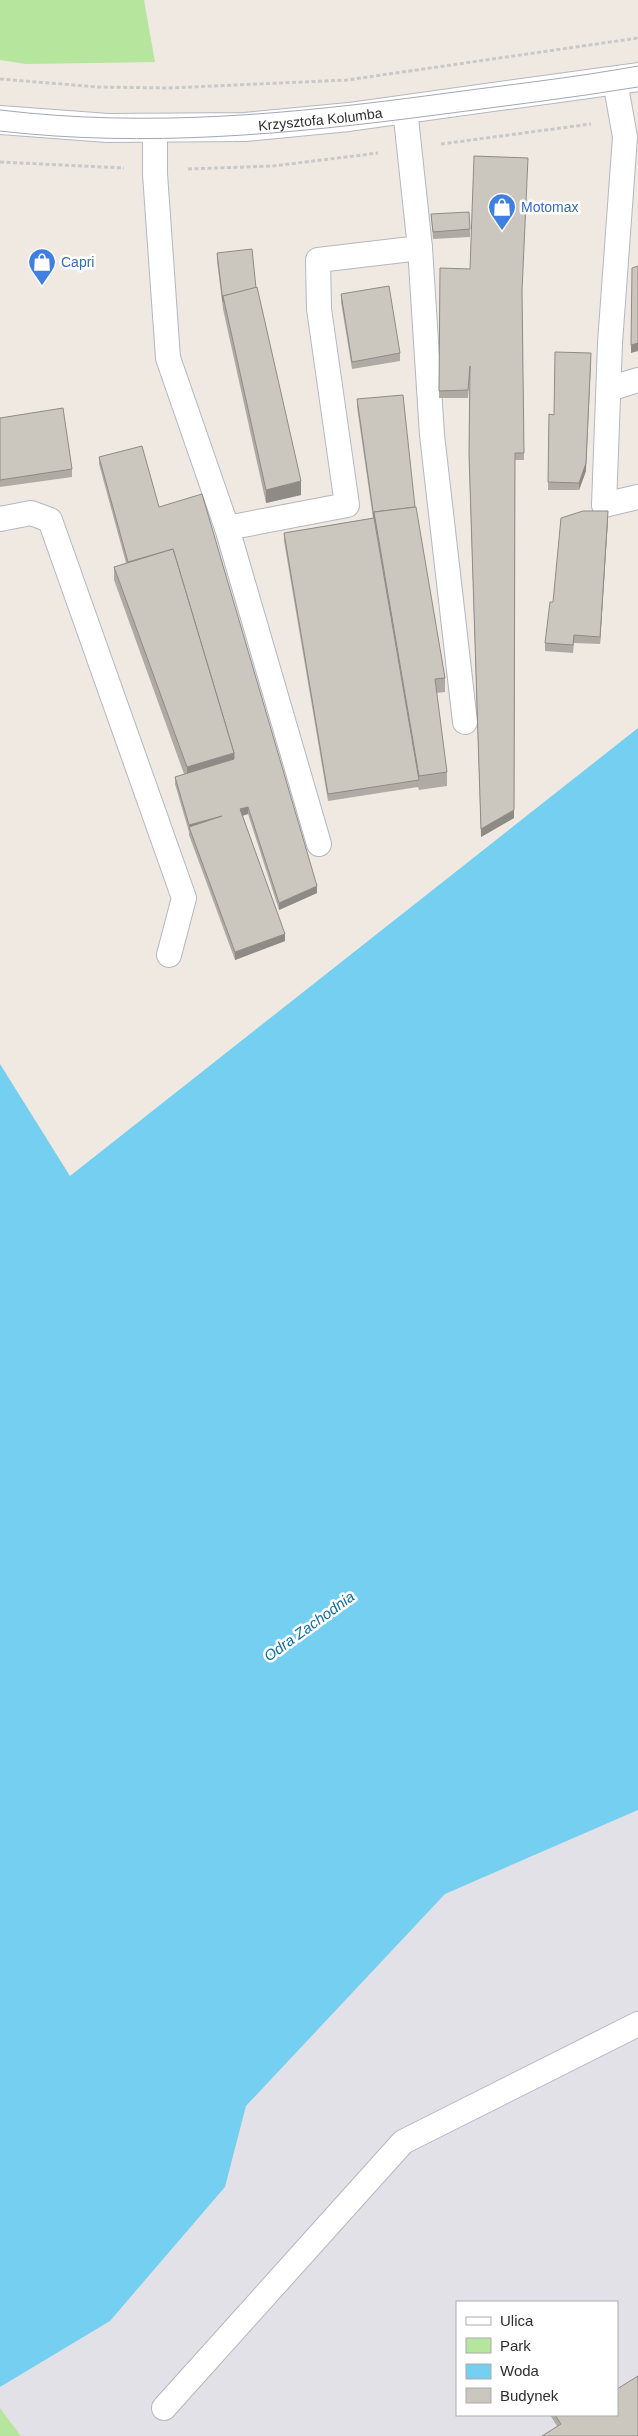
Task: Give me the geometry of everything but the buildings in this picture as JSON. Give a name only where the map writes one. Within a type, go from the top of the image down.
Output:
[{"type":"street","name":"Krzysztofa Kolumba","points":[[0,120],[89,127],[155,129],[283,124],[626,79]]},
{"type":"lane","points":[[626,79],[625,137],[609,389],[604,505],[638,498]]},
{"type":"lane","points":[[405,109],[420,248],[432,435],[465,722]]},
{"type":"lane","points":[[155,129],[155,174],[168,358],[227,528],[319,844]]},
{"type":"lane","points":[[227,528],[347,504],[319,309],[318,260],[420,248]]},
{"type":"lane","points":[[609,389],[638,380]]},
{"type":"lane","points":[[0,519],[31,514],[50,520],[184,898],[169,956]]},
{"type":"lane","points":[[164,2408],[403,2142],[638,2024]]},
{"type":"path","points":[[0,79],[98,87],[150,88],[329,81],[638,38]]},
{"type":"shaded area","points":[[638,1810],[638,2436],[21,2436],[0,2408],[0,2387],[110,2321],[225,2187],[246,2106],[445,1894]]},
{"type":"green space","points":[[0,0],[144,0],[155,62],[26,64],[0,60]]},
{"type":"green space","points":[[0,2408],[21,2436],[0,2436]]},
{"type":"water","name":"Odra Zachodnia","points":[[638,728],[638,1810],[445,1894],[246,2106],[225,2187],[110,2321],[0,2387],[0,1064],[70,1176]]},
{"type":"tram line","points":[[0,110],[111,118],[166,118],[275,113],[564,78],[638,66]]},
{"type":"tram line","points":[[0,131],[109,138],[218,137],[382,122],[638,87]]},
{"type":"place","name":"Motomax","points":[[502,231]]},
{"type":"place","name":"Capri","points":[[42,286]]}]
